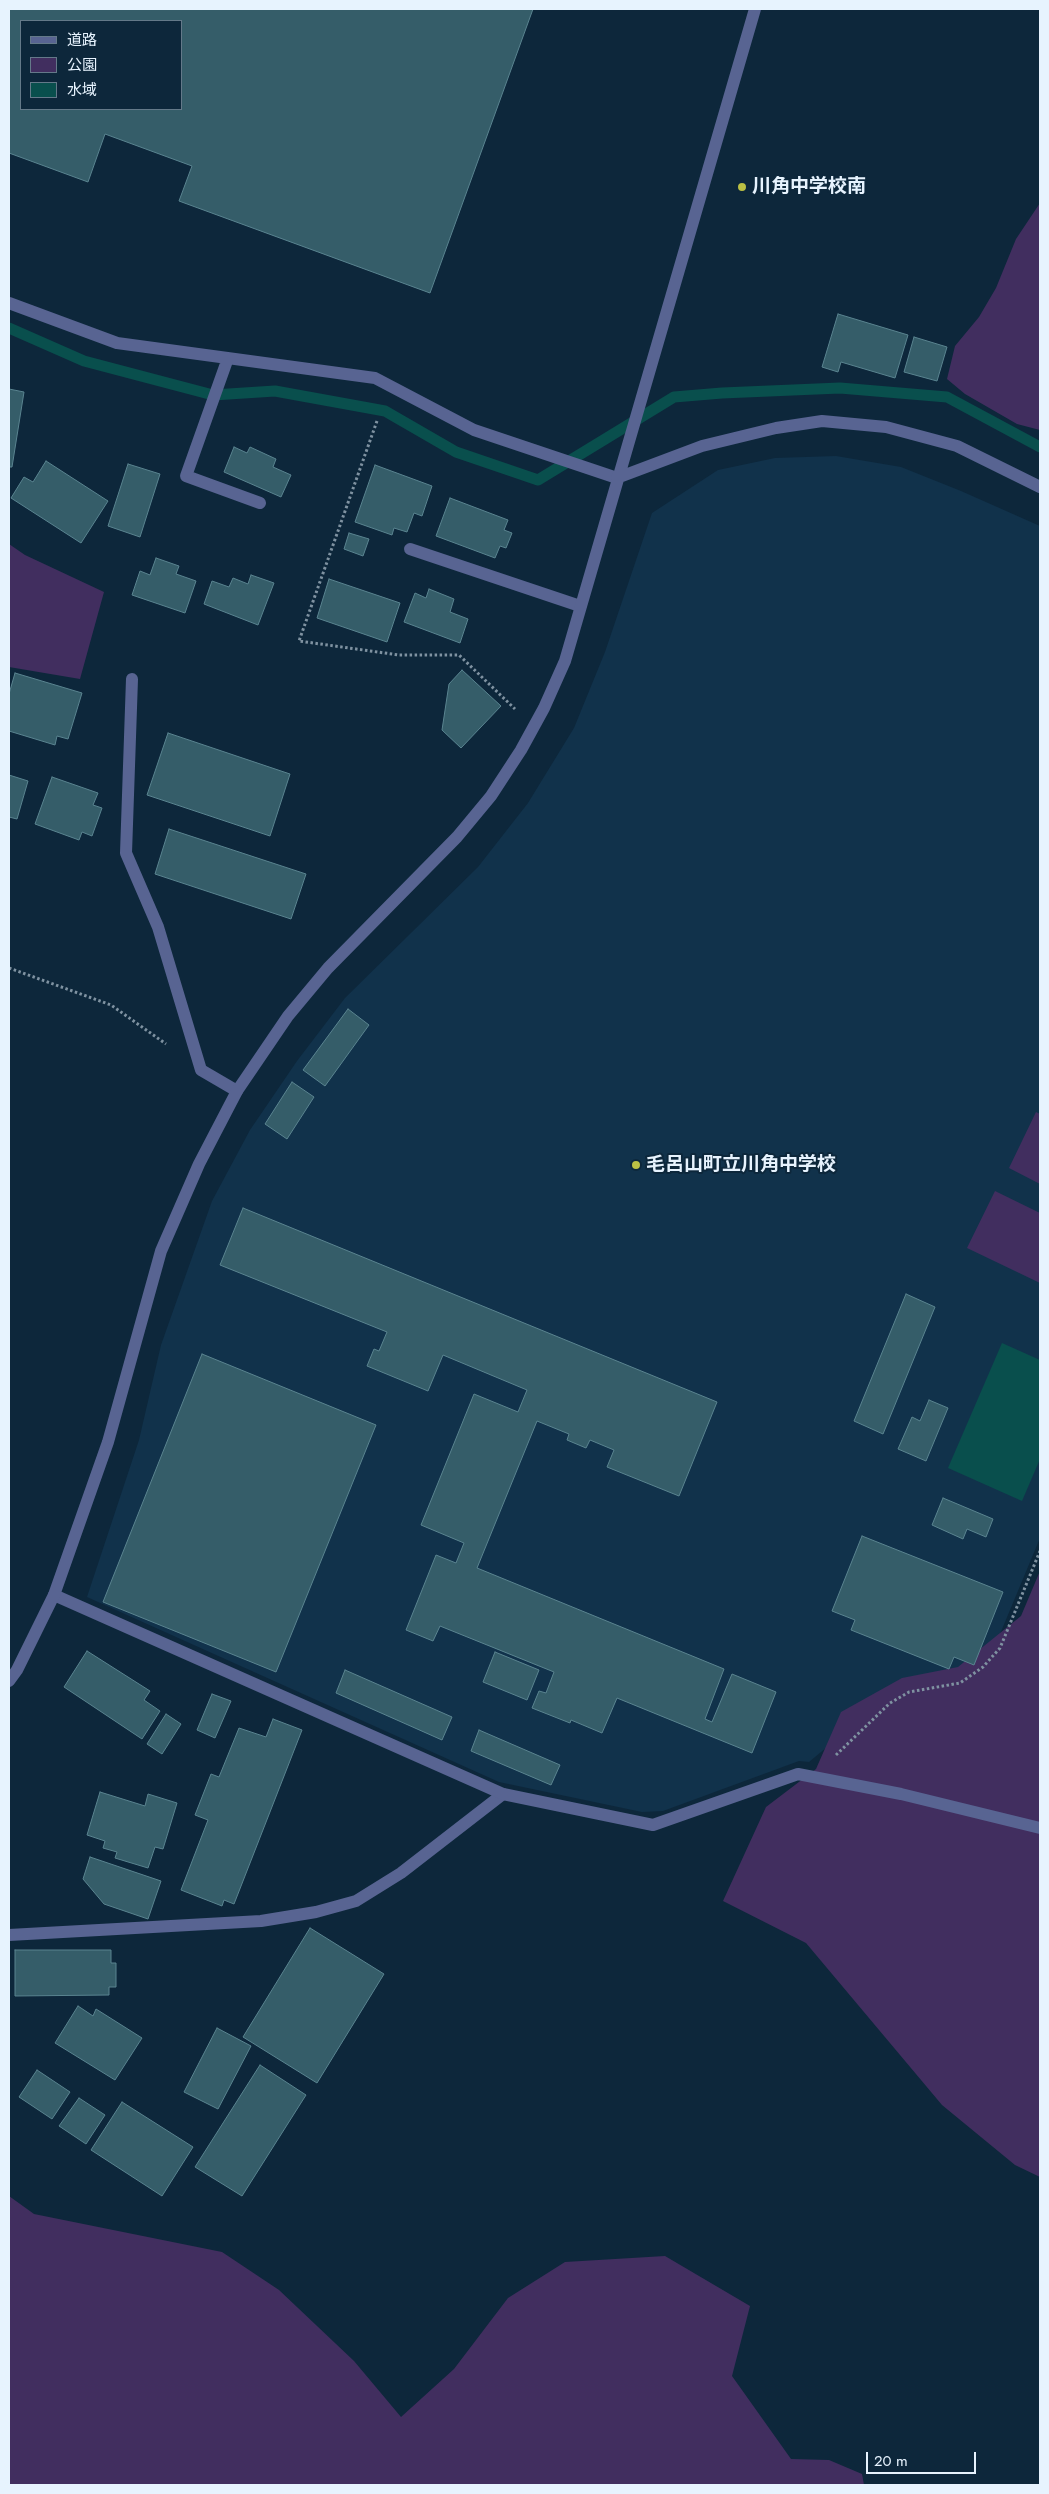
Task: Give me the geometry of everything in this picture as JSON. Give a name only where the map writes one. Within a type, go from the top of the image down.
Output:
[{"type":"street","points":[[9,1681],[13,1669],[54,1595],[108,1442],[162,1251],[199,1164],[237,1091],[288,1016],[328,968],[457,836],[490,796],[534,727],[565,661],[755,9]]},
{"type":"street","points":[[9,303],[117,343],[375,378],[474,430],[617,478],[702,446],[776,428],[822,421],[886,427],[957,446],[1040,487]]},
{"type":"street","points":[[228,358],[186,476],[260,503]]},
{"type":"street","points":[[410,549],[580,606]]},
{"type":"street","points":[[132,679],[126,853],[158,926],[201,1070],[237,1091]]},
{"type":"street","points":[[54,1595],[503,1794],[653,1825],[798,1774],[901,1794],[1040,1828]]},
{"type":"street","points":[[9,1934],[261,1921],[316,1912],[356,1901],[401,1873],[503,1794]]},
{"type":"path","points":[[377,421],[299,641],[399,654],[459,655],[534,727]]},
{"type":"path","points":[[9,968],[111,1005],[201,1070]]},
{"type":"path","points":[[813,1777],[890,1704],[909,1692],[960,1683],[984,1667],[1000,1648],[1040,1551]]},
{"type":"shaded area","name":"毛呂山町立川角中学校","points":[[836,456],[901,467],[1040,526],[1040,1538],[995,1646],[981,1662],[874,1708],[809,1762],[799,1761],[663,1811],[642,1812],[499,1782],[87,1597],[139,1440],[161,1345],[212,1201],[250,1130],[297,1061],[345,998],[478,867],[528,803],[574,728],[605,652],[652,513],[718,470],[775,458]]},
{"type":"green space","points":[[1040,203],[1040,430],[1017,424],[965,394],[947,379],[955,346],[979,317],[996,288],[1016,239]]},
{"type":"green space","points":[[9,544],[25,555],[104,592],[80,679],[9,667]]},
{"type":"green space","points":[[1036,1112],[1040,1114],[1040,1184],[1009,1168]]},
{"type":"green space","points":[[995,1191],[1040,1213],[1040,1283],[967,1248]]},
{"type":"green space","points":[[1040,1571],[1040,2177],[1015,2165],[942,2105],[806,1943],[723,1901],[766,1807],[816,1769],[841,1712],[902,1678],[958,1667],[1021,1616]]},
{"type":"green space","points":[[9,2196],[34,2214],[222,2252],[279,2290],[354,2361],[401,2417],[454,2369],[508,2298],[565,2262],[665,2256],[750,2306],[732,2376],[791,2459],[829,2460],[862,2474],[864,2485],[9,2485]]},
{"type":"water","points":[[1002,1343],[1040,1360],[1040,1459],[1022,1501],[948,1468]]},
{"type":"building","points":[[9,9],[533,9],[430,293],[179,201],[192,166],[105,134],[88,182],[9,153]]},
{"type":"building","points":[[838,314],[908,335],[895,378],[841,362],[838,372],[822,367]]},
{"type":"building","points":[[914,337],[947,347],[937,381],[904,372]]},
{"type":"building","points":[[9,389],[24,392],[12,467],[9,467]]},
{"type":"building","points":[[234,447],[247,453],[250,447],[276,459],[273,467],[291,475],[281,497],[224,472]]},
{"type":"building","points":[[46,461],[108,501],[81,543],[11,498],[24,477],[33,482]]},
{"type":"building","points":[[128,464],[160,474],[140,537],[108,526]]},
{"type":"building","points":[[375,465],[432,486],[422,516],[414,513],[407,532],[394,528],[392,535],[355,522]]},
{"type":"building","points":[[450,498],[508,520],[504,530],[512,533],[506,548],[500,546],[495,558],[436,536]]},
{"type":"building","points":[[349,533],[369,539],[363,556],[344,549]]},
{"type":"building","points":[[156,558],[179,566],[176,574],[196,581],[185,613],[132,595],[140,571],[150,575]]},
{"type":"building","points":[[251,575],[274,583],[258,625],[204,604],[212,581],[229,587],[233,578],[248,584]]},
{"type":"building","points":[[329,579],[400,603],[387,642],[317,618]]},
{"type":"building","points":[[429,589],[454,599],[450,612],[468,619],[460,643],[404,622],[415,593],[426,598]]},
{"type":"building","points":[[462,670],[501,706],[461,748],[442,730],[449,684]]},
{"type":"building","points":[[15,673],[82,693],[68,739],[57,736],[55,745],[9,731],[9,694]]},
{"type":"building","points":[[168,733],[290,774],[270,836],[147,795]]},
{"type":"building","points":[[9,775],[28,781],[17,819],[9,817]]},
{"type":"building","points":[[52,777],[98,793],[93,805],[102,808],[92,836],[82,832],[79,840],[35,824]]},
{"type":"building","points":[[169,829],[306,874],[291,919],[155,874]]},
{"type":"building","points":[[348,1009],[369,1025],[325,1086],[303,1070]]},
{"type":"building","points":[[292,1082],[314,1097],[287,1139],[265,1124]]},
{"type":"building","points":[[243,1208],[717,1402],[679,1496],[607,1467],[614,1450],[590,1440],[586,1448],[567,1440],[569,1434],[537,1421],[477,1568],[724,1669],[705,1719],[712,1722],[732,1674],[776,1692],[752,1753],[617,1698],[602,1733],[571,1720],[570,1723],[532,1708],[539,1691],[546,1693],[554,1672],[440,1626],[433,1641],[406,1630],[436,1555],[456,1563],[464,1543],[421,1525],[474,1394],[518,1412],[527,1390],[443,1355],[428,1391],[367,1366],[374,1349],[379,1351],[387,1332],[220,1265]]},
{"type":"building","points":[[906,1294],[935,1307],[883,1434],[854,1421]]},
{"type":"building","points":[[202,1354],[376,1425],[276,1672],[103,1602]]},
{"type":"building","points":[[929,1400],[948,1408],[926,1461],[898,1449],[912,1417],[920,1421]]},
{"type":"building","points":[[943,1498],[993,1519],[986,1537],[967,1529],[963,1539],[932,1525]]},
{"type":"building","points":[[862,1536],[1003,1592],[974,1665],[954,1657],[949,1669],[851,1630],[855,1620],[832,1611]]},
{"type":"building","points":[[87,1651],[150,1691],[144,1700],[160,1711],[142,1739],[64,1687]]},
{"type":"building","points":[[495,1652],[539,1670],[527,1700],[483,1682]]},
{"type":"building","points":[[345,1670],[452,1717],[442,1740],[336,1693]]},
{"type":"building","points":[[212,1694],[231,1701],[215,1738],[197,1730]]},
{"type":"building","points":[[166,1714],[181,1724],[162,1754],[147,1744]]},
{"type":"building","points":[[273,1719],[302,1730],[234,1904],[224,1900],[222,1906],[181,1890],[208,1820],[195,1815],[211,1774],[219,1777],[239,1728],[266,1737]]},
{"type":"building","points":[[479,1730],[560,1765],[551,1785],[471,1751]]},
{"type":"building","points":[[100,1792],[145,1806],[148,1794],[177,1803],[163,1849],[155,1847],[148,1868],[115,1858],[117,1852],[103,1848],[105,1841],[87,1835]]},
{"type":"building","points":[[90,1857],[161,1881],[148,1919],[104,1904],[83,1879]]},
{"type":"building","points":[[310,1928],[384,1974],[317,2083],[243,2037]]},
{"type":"building","points":[[15,1950],[111,1950],[111,1963],[116,1963],[116,1987],[109,1987],[109,1995],[15,1996]]},
{"type":"building","points":[[78,2006],[93,2016],[96,2009],[142,2038],[115,2080],[55,2043]]},
{"type":"building","points":[[217,2028],[251,2046],[218,2109],[184,2092]]},
{"type":"building","points":[[260,2065],[306,2095],[242,2196],[195,2167]]},
{"type":"building","points":[[37,2070],[70,2092],[52,2119],[19,2097]]},
{"type":"building","points":[[79,2098],[105,2115],[86,2144],[59,2126]]},
{"type":"building","points":[[122,2102],[193,2147],[162,2196],[91,2150]]},
{"type":"waterway","points":[[9,328],[84,361],[213,395],[275,391],[385,411],[456,452],[538,480],[674,397],[722,393],[840,388],[947,397],[1040,447]]},
{"type":"place","name":"川角中学校南","points":[[742,187]]},
{"type":"place","name":"毛呂山町立川角中学校","points":[[636,1165]]}]
